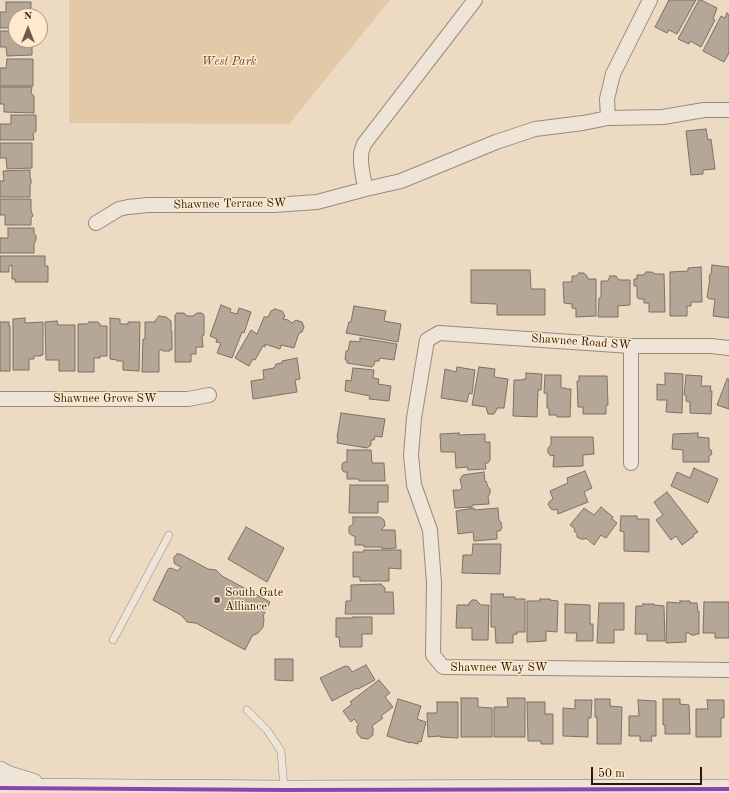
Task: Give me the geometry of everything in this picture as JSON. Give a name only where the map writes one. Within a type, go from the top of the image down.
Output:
[{"type":"main road","points":[[0,771],[7,775],[51,789]]},
{"type":"main road","points":[[0,788],[284,791],[729,789]]},
{"type":"street","points":[[366,189],[361,164],[364,144],[475,0]]},
{"type":"street","points":[[608,118],[607,99],[612,74],[650,0]]},
{"type":"street","name":"Shawnee Terrace SW","points":[[96,223],[120,209],[148,205],[274,205],[317,202],[366,189],[401,182],[496,142],[534,129],[608,118],[663,117],[704,110],[729,110]]},
{"type":"street","name":"Shawnee Road SW","points":[[433,336],[439,333],[631,346],[711,346],[729,348]]},
{"type":"street","name":"Shawnee Way SW","points":[[433,336],[427,340],[422,368],[414,418],[412,455],[414,484],[430,530],[434,583],[433,655],[443,667],[729,670]]},
{"type":"street","points":[[631,346],[631,463]]},
{"type":"street","name":"Shawnee Grove SW","points":[[0,399],[188,398],[209,395]]},
{"type":"lane","points":[[113,640],[170,535]]},
{"type":"lane","points":[[247,710],[267,730],[281,751],[284,791]]},
{"type":"green space","name":"West Park","points":[[69,0],[390,0],[289,124],[69,123]]},
{"type":"building","points":[[669,0],[696,0],[677,34],[669,30],[667,33],[655,27]]},
{"type":"building","points":[[699,0],[717,8],[713,19],[715,20],[701,47],[690,41],[689,44],[678,39]]},
{"type":"building","points":[[6,2],[31,2],[31,8],[8,8],[8,28],[0,28],[0,12],[6,12]]},
{"type":"building","points":[[727,13],[729,15],[729,53],[724,62],[703,51],[721,16],[725,18]]},
{"type":"building","points":[[0,31],[8,31],[8,48],[32,48],[32,55],[7,56],[6,47],[0,47]]},
{"type":"building","points":[[7,59],[33,59],[33,86],[0,86],[0,68],[6,68]]},
{"type":"building","points":[[0,87],[32,87],[31,93],[34,96],[34,113],[4,112],[4,104],[0,104]]},
{"type":"building","points":[[11,115],[36,115],[36,131],[33,134],[34,140],[0,140],[0,124],[11,124]]},
{"type":"building","points":[[706,129],[708,140],[711,139],[715,169],[703,170],[703,174],[691,175],[686,131]]},
{"type":"building","points":[[0,143],[32,143],[32,168],[7,169],[6,158],[0,158]]},
{"type":"building","points":[[30,170],[30,197],[0,197],[0,181],[4,181],[3,171]]},
{"type":"building","points":[[0,199],[31,199],[31,211],[33,216],[31,218],[31,225],[5,225],[5,215],[0,215]]},
{"type":"building","points":[[8,228],[34,228],[36,240],[34,244],[34,253],[0,253],[0,238],[8,238]]},
{"type":"building","points":[[0,256],[45,256],[45,266],[48,266],[48,282],[15,282],[15,279],[12,279],[12,265],[9,266],[9,272],[0,272]]},
{"type":"building","points":[[712,265],[729,267],[729,318],[713,316],[715,299],[709,299],[707,297]]},
{"type":"building","points":[[701,267],[702,302],[691,302],[691,306],[687,306],[687,316],[670,316],[670,272],[688,271],[688,268]]},
{"type":"building","points":[[471,270],[530,270],[531,289],[545,289],[545,315],[497,315],[497,304],[471,303]]},
{"type":"building","points":[[646,272],[664,274],[665,312],[649,312],[649,303],[644,303],[644,299],[639,299],[637,297],[637,286],[634,286],[634,279],[637,279],[637,275],[644,275]]},
{"type":"building","points":[[579,273],[584,273],[588,279],[596,279],[596,316],[576,317],[576,309],[572,308],[572,304],[564,303],[563,282],[572,282],[572,276],[576,276]]},
{"type":"building","points":[[610,276],[616,276],[619,280],[630,280],[630,305],[618,306],[618,317],[598,317],[599,298],[601,298],[601,281],[608,281]]},
{"type":"building","points":[[221,305],[231,309],[230,312],[237,314],[239,308],[251,312],[244,333],[242,332],[232,358],[217,353],[221,343],[216,342],[217,339],[210,336]]},
{"type":"building","points":[[354,306],[386,311],[384,321],[401,324],[398,342],[346,333],[349,322],[351,322]]},
{"type":"building","points":[[275,309],[282,311],[285,316],[283,319],[292,323],[296,320],[302,322],[304,327],[302,332],[299,333],[294,348],[281,345],[280,349],[265,344],[265,347],[263,346],[255,360],[253,359],[249,366],[235,358],[251,330],[257,334],[264,317],[268,317],[271,311]]},
{"type":"building","points":[[177,313],[184,313],[187,316],[194,316],[197,313],[202,313],[204,315],[204,335],[202,336],[203,347],[196,347],[196,354],[191,354],[191,362],[175,362],[175,315]]},
{"type":"building","points":[[159,316],[166,317],[171,321],[172,350],[159,350],[159,372],[142,372],[145,322],[155,322]]},
{"type":"building","points":[[25,318],[25,323],[43,322],[43,355],[34,356],[34,359],[29,359],[29,370],[13,370],[13,319]]},
{"type":"building","points":[[110,318],[120,319],[120,324],[140,322],[139,371],[123,370],[123,361],[110,359]]},
{"type":"building","points":[[57,321],[58,325],[75,325],[75,371],[59,371],[59,360],[46,360],[45,322]]},
{"type":"building","points":[[0,322],[9,322],[10,326],[10,371],[0,371]]},
{"type":"building","points":[[89,322],[98,322],[100,326],[107,326],[107,356],[94,358],[94,372],[78,372],[78,324],[87,324]]},
{"type":"building","points":[[360,338],[397,344],[394,360],[380,358],[379,361],[375,361],[372,367],[347,363],[347,360],[345,360],[346,351],[348,351],[350,341],[360,342]]},
{"type":"building","points":[[297,358],[300,379],[295,380],[297,392],[253,399],[251,381],[264,379],[263,370],[274,368],[276,364],[282,363],[282,361]]},
{"type":"building","points":[[457,367],[475,370],[472,394],[469,393],[467,402],[441,398],[445,369],[456,372]]},
{"type":"building","points":[[479,367],[495,369],[494,377],[508,379],[504,408],[497,408],[494,414],[488,414],[486,407],[472,405]]},
{"type":"building","points":[[353,368],[374,370],[373,378],[379,379],[378,384],[391,386],[389,401],[369,399],[370,396],[345,391],[346,380],[351,381]]},
{"type":"building","points":[[526,373],[542,374],[541,390],[538,390],[537,417],[513,416],[514,380],[526,379]]},
{"type":"building","points":[[665,373],[683,374],[682,413],[666,412],[667,400],[657,400],[657,384],[665,385]]},
{"type":"building","points":[[545,375],[561,375],[561,388],[571,389],[570,417],[557,417],[557,415],[549,415],[549,408],[547,408],[547,393],[544,393]]},
{"type":"building","points":[[686,375],[702,376],[701,386],[711,386],[711,414],[690,413],[690,402],[686,401],[686,395],[684,395]]},
{"type":"building","points":[[579,376],[607,376],[608,405],[606,405],[606,414],[583,414],[583,407],[578,407],[577,381],[579,381]]},
{"type":"building","points":[[727,379],[729,379],[729,409],[717,405]]},
{"type":"building","points":[[341,413],[385,419],[382,437],[375,436],[374,440],[371,440],[371,445],[367,448],[337,443]]},
{"type":"building","points":[[459,433],[459,435],[485,434],[485,442],[490,442],[490,460],[488,463],[485,463],[486,469],[468,470],[467,467],[456,468],[455,452],[441,452],[440,434]]},
{"type":"building","points":[[698,433],[698,437],[709,438],[709,449],[711,450],[712,454],[709,456],[709,462],[683,462],[683,450],[672,449],[673,434]]},
{"type":"building","points":[[551,437],[593,437],[594,454],[583,455],[583,466],[553,467],[554,455],[551,456],[548,453],[548,448],[551,445]]},
{"type":"building","points":[[347,450],[371,450],[372,463],[384,463],[385,481],[359,481],[359,479],[347,479],[347,472],[342,470],[342,464],[347,462]]},
{"type":"building","points":[[694,468],[718,479],[708,503],[671,486],[677,472],[690,478]]},
{"type":"building","points":[[585,471],[592,488],[584,492],[588,502],[558,514],[557,509],[551,509],[548,504],[553,499],[550,491],[568,483],[567,478]]},
{"type":"building","points":[[484,472],[485,482],[486,481],[490,489],[490,494],[488,496],[489,504],[455,508],[453,490],[460,490],[462,488],[460,479],[463,475]]},
{"type":"building","points":[[350,485],[388,485],[388,502],[378,502],[378,513],[349,513]]},
{"type":"building","points":[[667,492],[698,532],[682,545],[676,536],[671,540],[656,520],[663,515],[654,502]]},
{"type":"building","points":[[601,507],[613,517],[612,519],[617,523],[606,538],[601,535],[594,545],[586,538],[581,539],[577,537],[577,534],[574,531],[575,529],[570,525],[584,508],[594,515]]},
{"type":"building","points":[[474,508],[474,510],[498,508],[499,520],[502,528],[500,531],[497,531],[497,539],[474,541],[473,532],[458,534],[456,511]]},
{"type":"building","points":[[621,516],[637,516],[637,519],[649,519],[649,552],[624,551],[624,532],[620,531]]},
{"type":"building","points":[[353,517],[380,517],[384,520],[385,526],[381,530],[395,530],[396,548],[382,549],[382,547],[364,547],[364,545],[355,545],[355,536],[349,533],[349,527],[353,524]]},
{"type":"building","points":[[246,527],[284,548],[267,582],[228,559]]},
{"type":"building","points":[[473,544],[501,544],[500,574],[462,573],[463,555],[472,555]]},
{"type":"building","points":[[364,550],[401,550],[401,569],[389,568],[389,581],[360,581],[360,577],[353,577],[353,552],[364,552]]},
{"type":"building","name":"South Gate Alliance","points":[[177,554],[180,554],[208,569],[216,570],[222,576],[270,602],[263,616],[263,627],[258,633],[252,636],[245,650],[196,623],[187,622],[181,615],[153,600],[168,569],[171,568],[178,571],[181,567],[174,562],[174,557]]},
{"type":"building","points":[[381,584],[385,588],[385,592],[393,592],[394,614],[345,614],[346,601],[351,601],[351,585]]},
{"type":"building","points":[[491,594],[504,594],[503,597],[525,599],[525,632],[517,632],[517,634],[513,635],[513,643],[496,643],[495,627],[491,627]]},
{"type":"building","points":[[540,599],[558,601],[557,632],[546,631],[546,641],[527,642],[527,601],[540,601]]},
{"type":"building","points":[[472,600],[476,600],[481,605],[489,605],[488,640],[472,640],[472,628],[456,628],[457,605],[469,605]]},
{"type":"building","points":[[680,601],[697,603],[698,612],[699,611],[699,634],[691,635],[686,633],[686,642],[666,643],[667,602],[680,603]]},
{"type":"building","points":[[704,602],[729,602],[729,638],[715,638],[715,633],[703,633]]},
{"type":"building","points":[[599,603],[624,603],[624,630],[614,630],[614,643],[597,643]]},
{"type":"building","points":[[565,604],[590,605],[590,624],[593,624],[593,641],[576,641],[577,633],[565,633]]},
{"type":"building","points":[[643,604],[664,606],[665,641],[647,641],[647,634],[635,634],[636,606],[643,606]]},
{"type":"building","points":[[372,617],[372,634],[362,634],[362,647],[340,647],[339,637],[336,637],[336,618]]},
{"type":"building","points":[[275,659],[293,659],[293,681],[275,680]]},
{"type":"building","points":[[366,665],[375,680],[332,701],[320,678],[345,666],[349,667],[352,672]]},
{"type":"building","points":[[379,680],[390,693],[385,697],[393,707],[381,716],[383,718],[372,726],[373,735],[368,739],[361,738],[357,733],[357,726],[359,725],[354,719],[351,722],[343,711],[352,704],[350,702]]},
{"type":"building","points":[[461,698],[478,698],[478,707],[492,708],[492,737],[461,737]]},
{"type":"building","points":[[507,698],[525,698],[525,737],[494,737],[494,707],[508,707]]},
{"type":"building","points":[[398,699],[421,706],[417,719],[426,722],[421,742],[418,741],[418,744],[387,736]]},
{"type":"building","points":[[595,699],[610,699],[610,706],[622,707],[621,744],[597,744]]},
{"type":"building","points":[[663,699],[680,699],[680,704],[689,705],[690,734],[665,734],[665,725],[663,725]]},
{"type":"building","points":[[575,700],[592,700],[591,718],[588,718],[588,737],[563,736],[563,708],[575,709]]},
{"type":"building","points":[[638,700],[656,701],[656,736],[651,736],[652,741],[640,741],[640,736],[629,736],[629,716],[639,716]]},
{"type":"building","points":[[707,700],[724,700],[724,718],[721,718],[721,737],[696,737],[696,709],[708,709]]},
{"type":"building","points":[[437,702],[458,702],[458,738],[440,736],[428,737],[427,713],[437,713]]},
{"type":"building","points":[[527,702],[545,702],[545,714],[553,714],[553,744],[541,744],[541,741],[528,741]]},
{"type":"transit line","points":[[0,788],[284,790],[729,789]]},
{"type":"place","name":"South Gate Alliance","points":[[217,600]]}]
